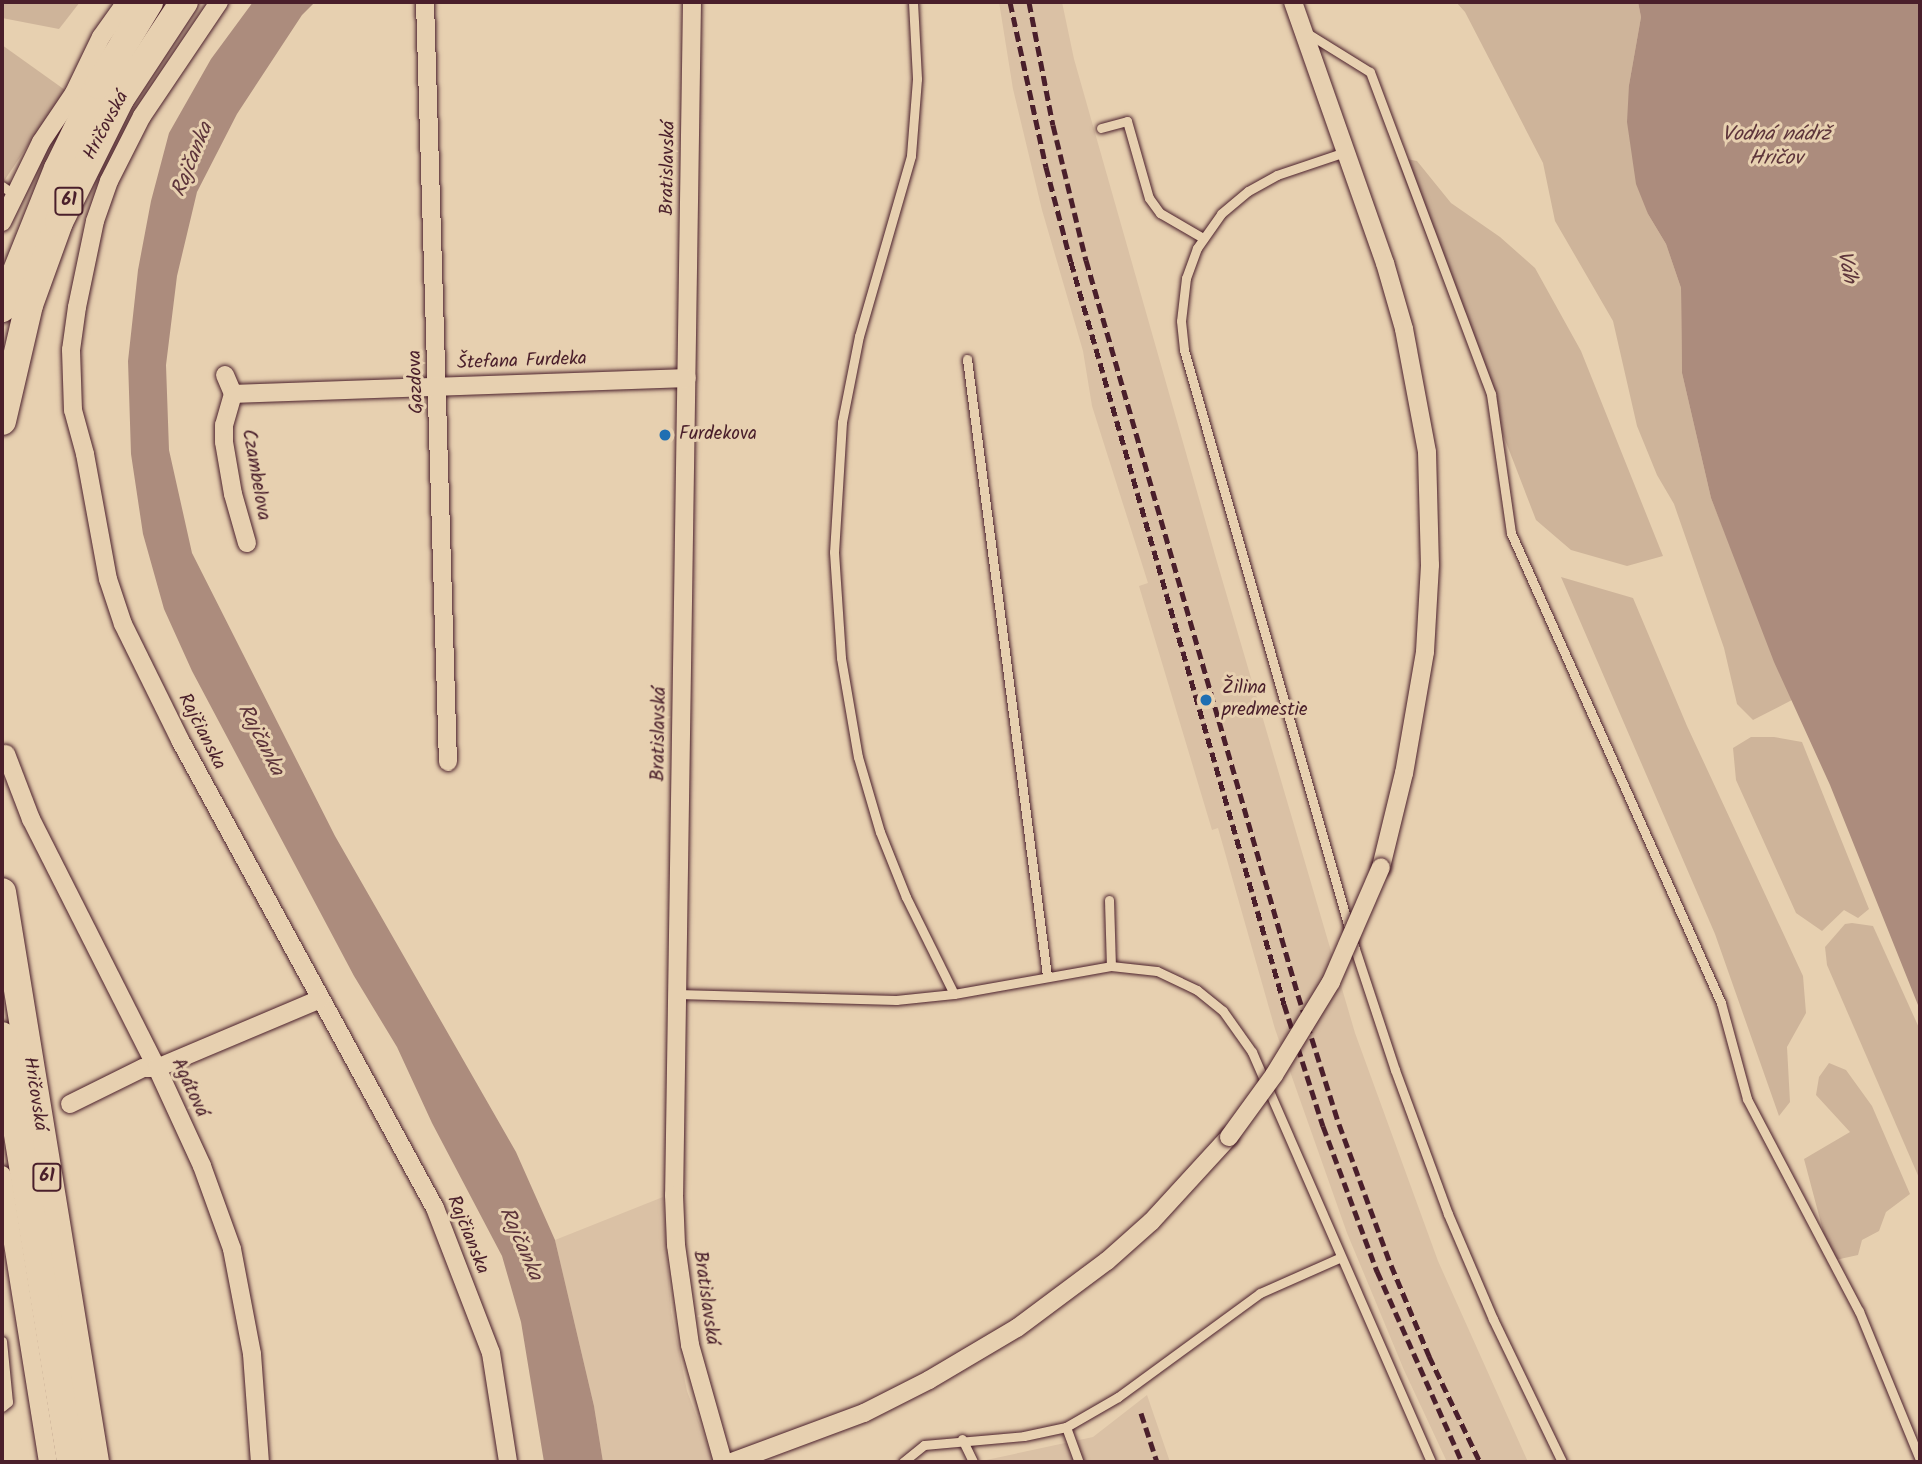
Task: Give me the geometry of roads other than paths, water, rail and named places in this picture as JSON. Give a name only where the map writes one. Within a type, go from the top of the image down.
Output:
[{"type":"main road","name":"Hričovská","points":[[2,308],[58,169],[99,85],[149,2]]},
{"type":"main road","name":"Hričovská","points":[[2,421],[29,305],[59,222],[120,99],[184,2]]},
{"type":"main road","name":"Hričovská","points":[[2,892],[95,1462]]},
{"type":"main road","name":"Hričovská","points":[[2,1036],[71,1462]]},
{"type":"street","points":[[2,222],[8,190],[74,93],[101,37],[126,2]]},
{"type":"street","name":"Rajčianska","points":[[219,2],[142,116],[109,181],[95,221],[77,307],[71,350],[72,410],[85,454],[108,579],[123,624],[180,740],[435,1208],[491,1353],[508,1462]]},
{"type":"street","name":"Gazdova","points":[[425,2],[448,762]]},
{"type":"street","name":"Bratislavská","points":[[692,2],[677,994],[676,1245],[690,1345],[723,1462]]},
{"type":"street","points":[[732,1462],[864,1413],[929,1380],[1017,1328],[1062,1297],[1151,1222],[1229,1137],[1274,1075],[1331,982],[1381,867],[1404,773],[1424,652],[1430,516],[1427,452],[1404,329],[1385,263],[1293,2]]},
{"type":"street","points":[[225,375],[233,394]]},
{"type":"street","name":"Štefana Furdeka","points":[[233,394],[687,378]]},
{"type":"street","name":"Czambelova","points":[[233,394],[224,425],[224,442],[233,494],[247,543]]},
{"type":"street","name":"Agátová","points":[[6,754],[31,819],[157,1068],[202,1166],[232,1249],[252,1354],[260,1462]]},
{"type":"street","points":[[70,1104],[143,1068],[157,1068],[320,999]]},
{"type":"street","points":[[2,1175],[48,1462]]},
{"type":"lane","points":[[913,2],[917,79],[911,156],[882,248],[849,385],[842,422],[834,552],[841,658],[858,757],[880,832],[906,897],[954,994]]},
{"type":"lane","points":[[1303,31],[1370,72],[1491,394],[1511,534],[1721,1003],[1747,1099],[1859,1311],[1920,1460]]},
{"type":"lane","points":[[1101,128],[1127,121],[1149,198],[1160,213],[1203,238]]},
{"type":"lane","points":[[1345,152],[1277,175],[1248,191],[1221,214],[1203,238],[1189,268],[1182,300],[1181,321],[1187,363],[1355,949],[1395,1070],[1448,1214],[1493,1319],[1562,1462]]},
{"type":"lane","points":[[967,359],[1038,922],[1048,976]]},
{"type":"lane","points":[[1109,900],[1111,966]]},
{"type":"lane","points":[[677,994],[896,1000],[954,994],[1111,966],[1157,971],[1183,982],[1211,999],[1236,1025],[1252,1052],[1339,1258],[1431,1462]]},
{"type":"lane","points":[[903,1462],[925,1445],[962,1439],[1024,1436],[1066,1427],[1118,1396],[1260,1293],[1339,1258]]},
{"type":"lane","points":[[2,1341],[8,1402],[2,1407]]},
{"type":"lane","points":[[1066,1427],[1079,1462]]},
{"type":"lane","points":[[962,1439],[972,1462]]},
{"type":"water","name":"Rajčanka","points":[[253,2],[315,2],[302,15],[237,114],[197,192],[177,276],[166,365],[169,450],[192,553],[335,836],[516,1152],[555,1240],[594,1406],[603,1462],[544,1462],[521,1322],[502,1256],[432,1123],[397,1047],[354,976],[192,671],[164,609],[143,534],[131,454],[128,361],[138,270],[151,201],[169,133],[211,59]]},
{"type":"water","name":"Vodná nádrž Hričov","points":[[1638,2],[1920,2],[1920,1010],[1830,785],[1774,662],[1711,498],[1682,373],[1681,288],[1666,244],[1648,214],[1636,184],[1627,122],[1629,85],[1641,17]]},
{"type":"railway","points":[[1010,2],[1046,167],[1071,262],[1284,1004],[1323,1126],[1377,1271],[1462,1462]]},
{"type":"railway","points":[[1029,2],[1053,125],[1086,260],[1298,995],[1339,1124],[1391,1265],[1429,1356],[1480,1462]]},
{"type":"railway","points":[[1141,1413],[1157,1462]]},
{"type":"place","name":"Furdekova","points":[[665,435]]},
{"type":"place","name":"Žilina predmestie","points":[[1206,700]]},
{"type":"water label","name":"Váh","points":[[1846,267]]}]
